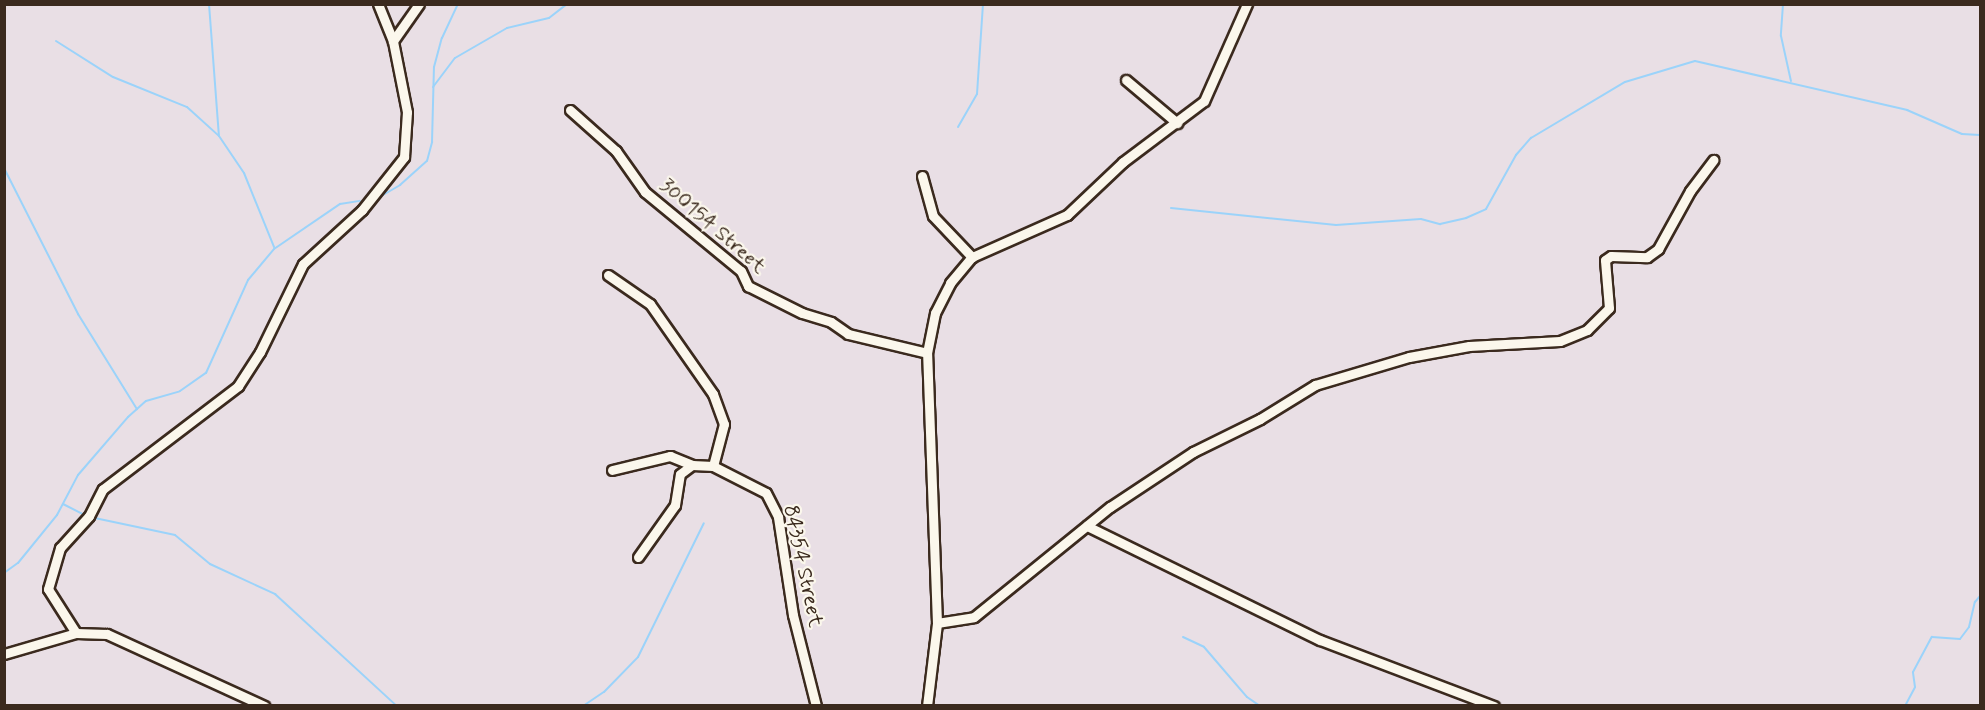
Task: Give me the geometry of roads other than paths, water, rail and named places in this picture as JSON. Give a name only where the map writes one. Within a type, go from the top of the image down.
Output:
[{"type":"street","points":[[76,633],[48,589],[60,548],[89,516],[103,489],[238,386],[260,352],[303,264],[362,210],[404,157],[408,128],[393,41],[378,4]]},
{"type":"street","points":[[393,41],[419,4]]},
{"type":"street","points":[[927,705],[937,622],[927,353],[935,313],[951,283],[972,257],[1067,215],[1123,162],[1204,101],[1247,4]]},
{"type":"street","points":[[1126,80],[1177,123]]},
{"type":"street","name":"300154 Street","points":[[570,110],[616,151],[645,192],[741,271],[748,286],[802,313],[831,322],[848,334],[927,353]]},
{"type":"street","points":[[937,622],[974,617],[1086,526],[1193,452],[1260,419],[1315,385],[1347,372],[1470,346],[1560,341],[1587,330],[1609,308],[1605,260],[1611,256],[1647,257],[1658,249],[1690,191],[1713,160]]},
{"type":"street","points":[[922,176],[933,216],[972,257]]},
{"type":"street","points":[[608,275],[650,304],[713,394],[724,424],[713,466],[692,465],[670,456],[612,470]]},
{"type":"street","points":[[638,557],[675,505],[680,474],[692,465]]},
{"type":"street","name":"84354 Street","points":[[713,466],[757,487],[774,506],[793,615],[816,705]]},
{"type":"street","points":[[1086,526],[1320,640],[1494,705]]},
{"type":"street","points":[[4,654],[76,633],[117,637],[264,705]]},
{"type":"waterway","points":[[209,4],[219,136]]},
{"type":"waterway","points":[[376,199],[400,185],[427,161],[432,142],[434,67],[442,38],[458,4]]},
{"type":"waterway","points":[[433,87],[455,58],[507,28],[549,18],[567,4]]},
{"type":"waterway","points":[[958,127],[977,94],[983,4]]},
{"type":"waterway","points":[[1783,4],[1781,36],[1791,81]]},
{"type":"waterway","points":[[56,41],[113,77],[187,107],[219,136],[244,173],[274,247]]},
{"type":"waterway","points":[[1171,208],[1336,225],[1421,219],[1440,224],[1466,218],[1486,209],[1516,155],[1531,138],[1625,82],[1695,61],[1907,110],[1962,134],[1980,135]]},
{"type":"waterway","points":[[4,168],[78,314],[137,409]]},
{"type":"waterway","points":[[4,573],[18,563],[57,515],[78,475],[128,417],[146,401],[180,391],[206,373],[248,280],[274,249],[340,204],[360,201]]},
{"type":"waterway","points":[[63,504],[85,515]]},
{"type":"waterway","points":[[90,517],[175,535],[210,564],[275,594],[397,706]]},
{"type":"waterway","points":[[583,706],[604,692],[638,657],[704,523]]},
{"type":"waterway","points":[[1905,706],[1915,687],[1913,672],[1932,637],[1960,639],[1969,627],[1975,602],[1980,596]]},
{"type":"waterway","points":[[1183,637],[1204,647],[1247,697],[1260,706]]},
{"type":"waterway","points":[[1303,706],[1309,706]]}]
